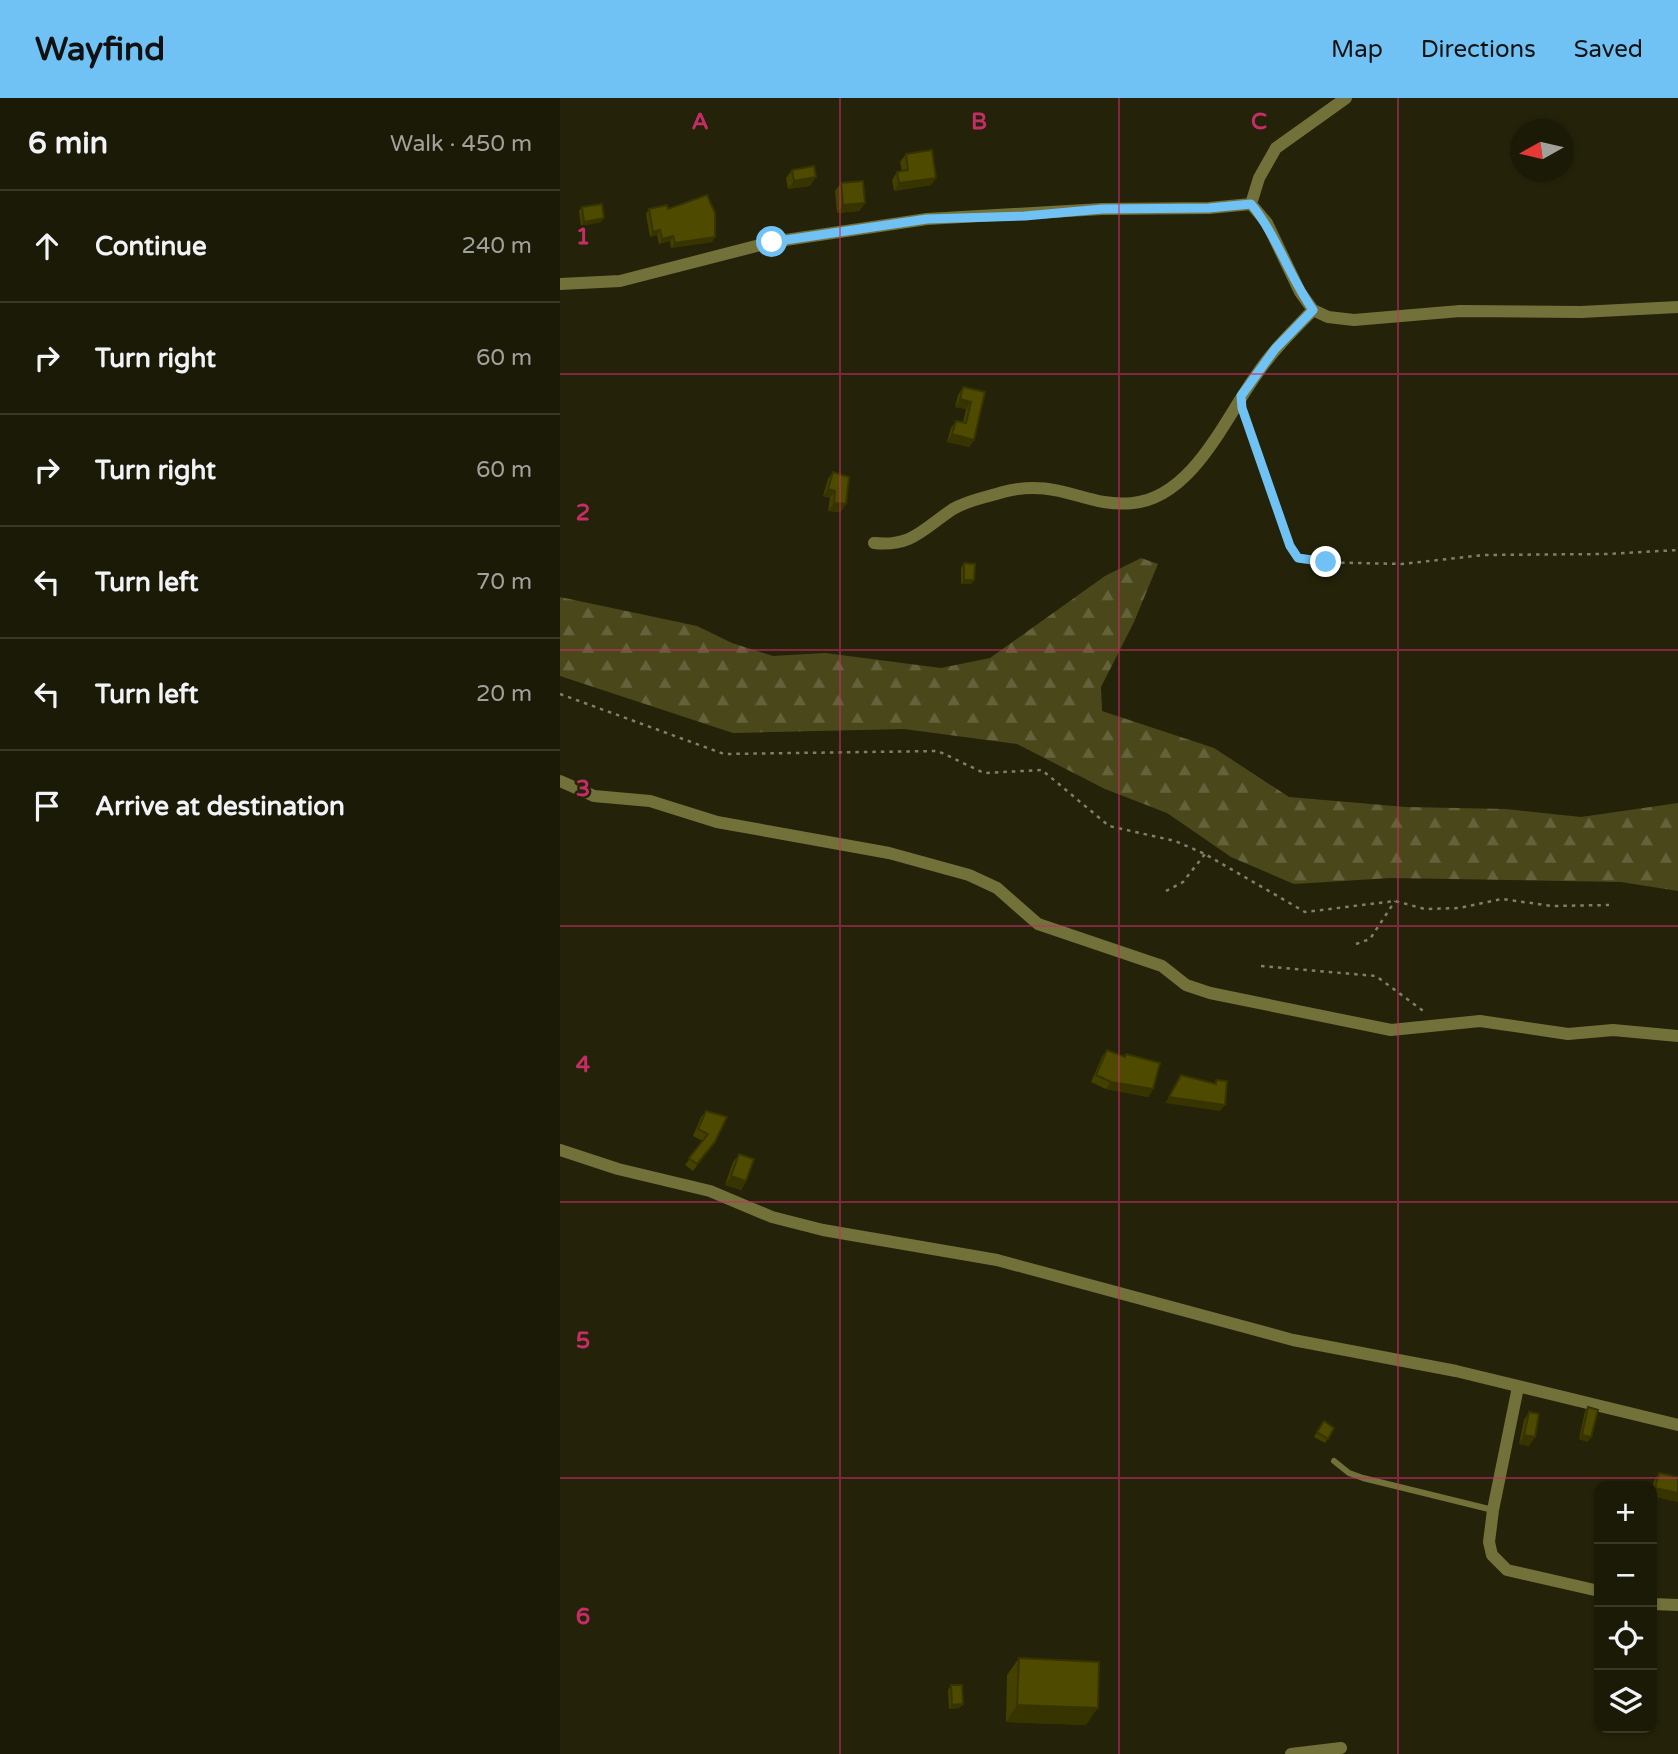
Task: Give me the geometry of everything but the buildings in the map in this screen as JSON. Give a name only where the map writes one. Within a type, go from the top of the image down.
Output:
[{"type":"street","points":[[1251,204],[1259,178],[1276,148],[1346,98]]},
{"type":"street","points":[[560,284],[620,281],[772,242],[927,219],[1251,204]]},
{"type":"street","points":[[1251,204],[1267,223],[1300,292],[1313,310],[1328,317],[1354,320],[1461,311],[1581,312],[1678,307]]},
{"type":"street","points":[[874,542],[890,544],[908,541],[968,502],[1010,490],[1038,486],[1055,488],[1119,504],[1136,503],[1160,495],[1181,482],[1198,466],[1241,396],[1275,349],[1313,310]]},
{"type":"street","points":[[560,780],[594,796],[650,801],[717,822],[889,853],[969,874],[997,888],[1038,924],[1162,966],[1186,985],[1210,993],[1391,1030],[1479,1021],[1568,1034],[1613,1030],[1678,1036]]},
{"type":"street","points":[[560,1150],[618,1169],[710,1191],[772,1217],[823,1230],[997,1260],[1293,1340],[1456,1371],[1678,1425]]},
{"type":"street","points":[[1518,1387],[1493,1510],[1489,1542],[1492,1555],[1507,1570],[1594,1590]]},
{"type":"street","points":[[1657,1604],[1678,1605]]},
{"type":"street","points":[[1291,1754],[1341,1748]]},
{"type":"lane","points":[[1334,1461],[1349,1473],[1363,1478],[1493,1510]]},
{"type":"path","points":[[1241,396],[1281,527],[1298,558],[1312,562],[1402,564],[1484,555],[1608,554],[1678,550]]},
{"type":"path","points":[[560,694],[724,754],[938,751],[984,773],[1042,771],[1110,826],[1175,841],[1205,854],[1305,912],[1395,901],[1425,909],[1459,908],[1502,899],[1552,906],[1609,905]]},
{"type":"path","points":[[1166,891],[1183,882],[1205,854]]},
{"type":"path","points":[[1356,944],[1370,939],[1395,901]]},
{"type":"path","points":[[1261,966],[1376,976],[1440,1024]]},
{"type":"green space","points":[[1141,558],[1158,564],[1134,622],[1101,687],[1102,711],[1214,748],[1289,797],[1406,807],[1506,809],[1581,817],[1678,803],[1678,891],[1621,882],[1390,878],[1294,884],[1231,857],[1167,813],[1105,789],[1017,744],[904,729],[733,733],[560,676],[560,597],[697,626],[732,643],[773,656],[825,653],[941,668],[990,658],[1105,576]]},
{"type":"route","points":[[772,242],[927,219],[1251,204],[1267,223],[1300,292],[1313,310],[1275,349],[1258,372],[1241,396],[1242,408],[1266,470],[1281,527],[1290,546],[1298,558],[1326,562]]}]
